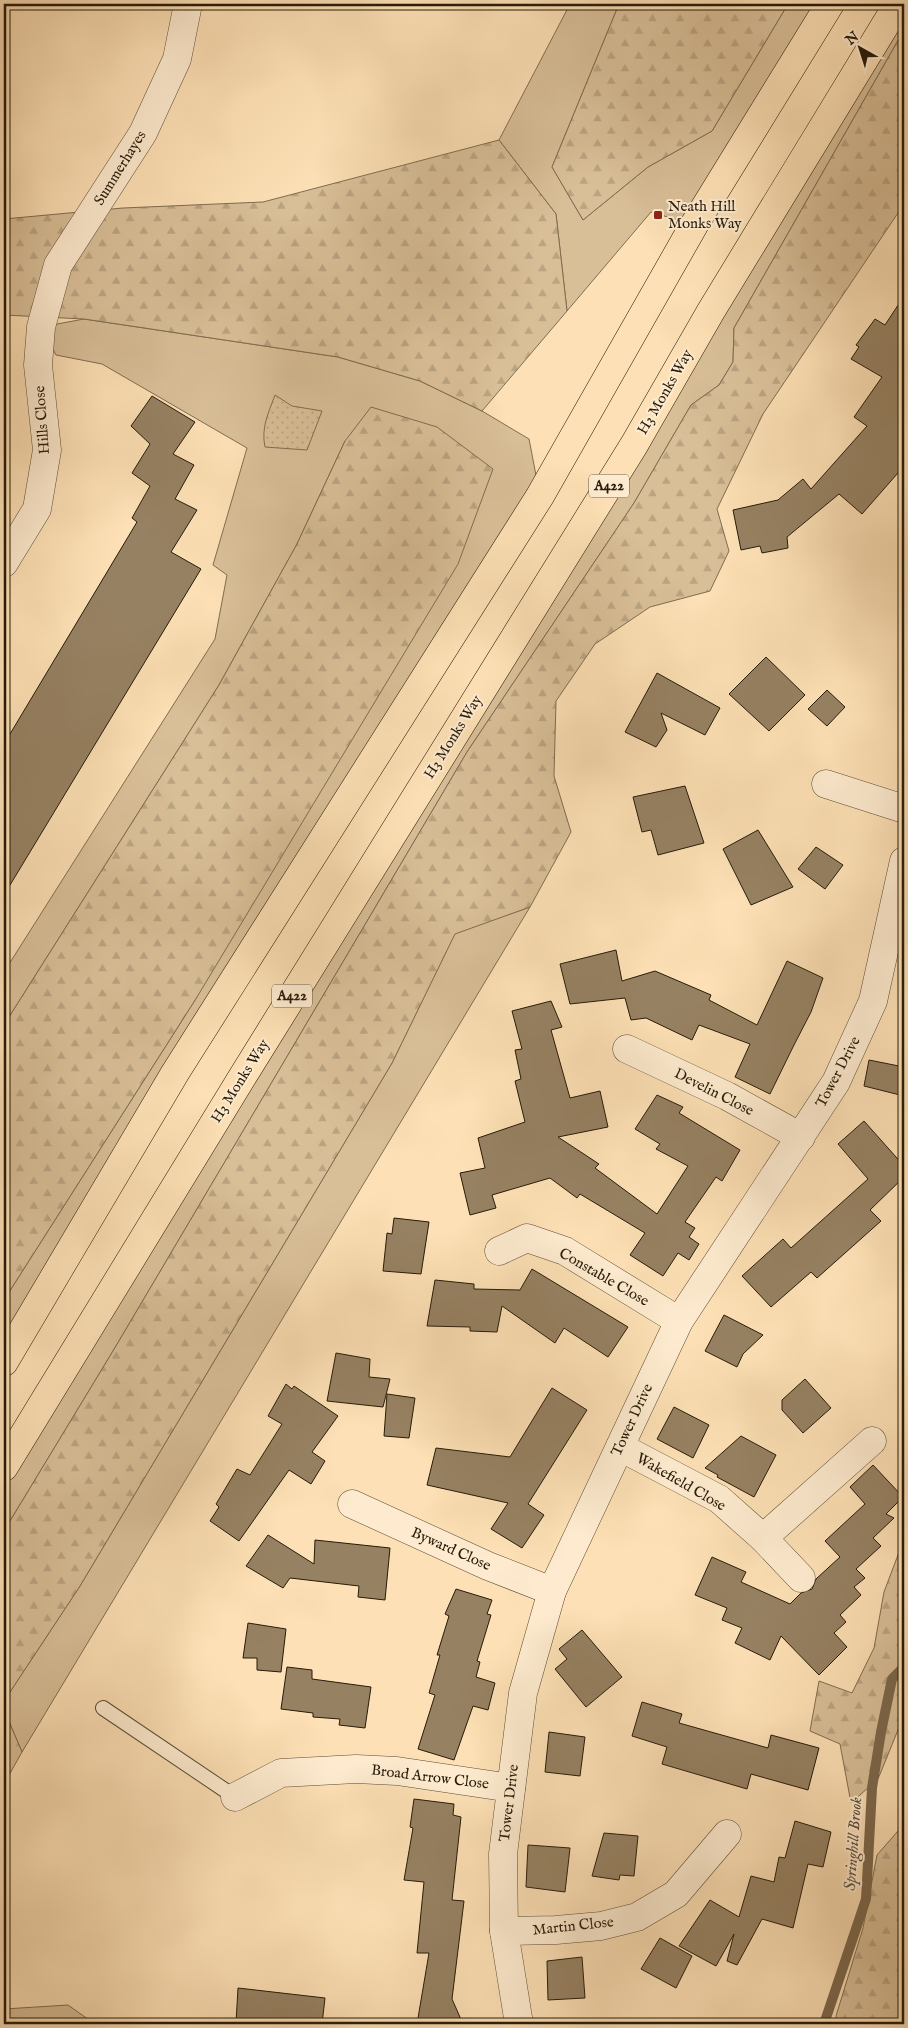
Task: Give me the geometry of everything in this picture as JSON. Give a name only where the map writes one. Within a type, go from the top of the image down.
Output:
[{"type":"main road","points":[[4,1362],[175,1073],[540,496],[694,225],[830,4]]},
{"type":"main road","name":"H3 Monks Way","points":[[4,1467],[241,1079],[634,446],[711,311],[898,4]]},
{"type":"street","name":"Summerhayes","points":[[42,327],[58,265],[143,133],[177,59],[188,4]]},
{"type":"street","name":"Hills Close","points":[[4,563],[37,509],[47,450],[38,365],[42,327]]},
{"type":"street","points":[[826,784],[904,809]]},
{"type":"street","name":"Tower Drive","points":[[519,2024],[504,1931],[503,1854],[523,1693],[552,1591],[679,1320],[836,1082],[873,1002],[904,861]]},
{"type":"street","name":"Develin Close","points":[[626,1049],[728,1096],[801,1137]]},
{"type":"street","name":"Constable Close","points":[[499,1251],[527,1238],[565,1252],[679,1320]]},
{"type":"street","points":[[763,1538],[872,1441]]},
{"type":"street","name":"Wakefield Close","points":[[620,1447],[719,1499],[763,1538],[801,1578]]},
{"type":"street","name":"Byward Close","points":[[352,1504],[488,1566],[552,1591]]},
{"type":"street","name":"Broad Arrow Close","points":[[236,1797],[281,1773],[356,1769],[397,1771],[511,1788]]},
{"type":"street","name":"Martin Close","points":[[504,1931],[556,1930],[601,1926],[638,1917],[676,1894],[727,1834]]},
{"type":"lane","points":[[103,1708],[236,1797]]},
{"type":"green space","points":[[570,4],[619,4],[552,167],[583,220],[648,167],[712,131],[788,4],[830,4],[694,225],[651,212],[567,311],[556,214],[499,140]]},
{"type":"green space","points":[[619,4],[788,4],[712,131],[648,167],[583,220],[552,167]]},
{"type":"green space","points":[[904,4],[904,30],[734,328],[733,362],[719,385],[691,405],[634,503],[467,752],[116,1346],[4,1531],[4,1467]]},
{"type":"green space","points":[[904,30],[904,204],[763,414],[717,509],[729,551],[710,591],[650,607],[595,644],[556,701],[554,776],[571,832],[530,907],[455,934],[392,1063],[80,1586],[4,1701],[4,1531],[116,1346],[467,752],[634,503],[691,405],[719,385],[733,362],[734,328]]},
{"type":"green space","points":[[499,140],[556,214],[567,311],[482,411],[420,381],[338,357],[84,319],[4,315],[4,219],[123,208],[263,202]]},
{"type":"green space","points":[[84,319],[338,357],[420,381],[482,411],[529,439],[540,496],[4,1354],[4,1300],[197,997],[345,441],[297,544],[219,685],[4,1025],[4,972],[215,639],[227,575],[213,565],[247,448],[102,364],[56,355],[41,327]]},
{"type":"green space","points":[[275,395],[292,406],[322,411],[307,450],[265,447],[265,427]]},
{"type":"green space","points":[[371,407],[437,427],[493,469],[458,564],[197,997],[4,1300],[4,1025],[219,685],[297,544],[345,441]]},
{"type":"green space","points":[[530,907],[22,1752],[4,1710],[4,1701],[80,1586],[392,1063],[455,933]]},
{"type":"green space","points":[[904,1539],[904,1722],[900,1725],[878,1779],[851,1803],[840,1744],[810,1731],[819,1681],[852,1693],[874,1648],[884,1592]]},
{"type":"green space","points":[[4,1710],[22,1752],[4,1784]]},
{"type":"green space","points":[[904,1824],[904,2024],[837,2024],[836,2016],[863,1928],[877,1855]]},
{"type":"green space","points":[[68,2005],[95,2024],[4,2024],[4,2009]]},
{"type":"building","points":[[904,296],[904,466],[862,514],[839,494],[787,537],[788,548],[762,553],[760,546],[741,550],[733,510],[778,500],[803,479],[811,489],[867,426],[854,417],[882,377],[851,359],[859,347],[856,345],[875,319],[885,325]]},
{"type":"building","points":[[152,396],[195,422],[173,454],[194,465],[175,499],[197,510],[171,552],[201,569],[4,895],[4,744],[137,522],[132,518],[150,486],[132,473],[150,444],[131,426]]},
{"type":"building","points":[[766,657],[805,695],[769,731],[729,694]]},
{"type":"building","points":[[657,673],[720,708],[705,735],[661,713],[667,730],[656,747],[625,732]]},
{"type":"building","points":[[827,690],[845,707],[827,726],[808,709]]},
{"type":"building","points":[[685,786],[704,843],[658,855],[651,830],[642,832],[633,797]]},
{"type":"building","points":[[758,830],[793,887],[751,905],[723,849]]},
{"type":"building","points":[[816,847],[843,865],[825,889],[798,869]]},
{"type":"building","points":[[616,950],[622,981],[655,971],[711,995],[709,1000],[757,1025],[787,961],[823,978],[811,1012],[770,1094],[735,1077],[750,1044],[699,1025],[692,1040],[646,1018],[631,1020],[625,998],[570,1004],[560,964]]},
{"type":"building","points":[[551,1001],[562,1027],[551,1030],[570,1098],[600,1091],[608,1127],[558,1137],[599,1164],[595,1168],[657,1214],[688,1166],[656,1149],[660,1144],[635,1129],[657,1095],[683,1107],[679,1113],[740,1150],[722,1181],[716,1177],[685,1222],[695,1228],[689,1237],[699,1244],[689,1260],[678,1253],[663,1276],[630,1255],[645,1233],[580,1194],[577,1198],[550,1178],[492,1195],[496,1208],[470,1215],[460,1173],[485,1168],[478,1138],[525,1122],[515,1081],[521,1079],[515,1050],[522,1049],[512,1011]]},
{"type":"building","points":[[869,1060],[904,1067],[904,1096],[864,1086]]},
{"type":"building","points":[[864,1121],[904,1166],[901,1168],[904,1172],[904,1177],[870,1210],[881,1221],[817,1278],[811,1272],[771,1307],[742,1276],[783,1239],[791,1248],[868,1179],[838,1144]]},
{"type":"building","points":[[394,1218],[429,1222],[421,1274],[383,1271],[387,1233],[392,1234]]},
{"type":"building","points":[[532,1269],[628,1327],[608,1357],[564,1328],[555,1343],[502,1306],[497,1332],[470,1331],[470,1327],[427,1326],[435,1280],[474,1284],[474,1289],[520,1290]]},
{"type":"building","points":[[724,1315],[763,1335],[743,1354],[737,1367],[705,1351]]},
{"type":"building","points":[[336,1353],[370,1359],[369,1377],[390,1379],[383,1407],[327,1401]]},
{"type":"building","points":[[805,1379],[831,1408],[803,1433],[782,1410],[782,1400]]},
{"type":"building","points":[[286,1384],[292,1389],[294,1386],[338,1416],[312,1452],[325,1461],[311,1484],[289,1470],[239,1541],[210,1521],[219,1507],[216,1504],[237,1469],[250,1475],[282,1424],[268,1416]]},
{"type":"building","points":[[552,1388],[587,1410],[528,1504],[544,1515],[522,1548],[491,1529],[508,1503],[427,1485],[436,1448],[510,1457]]},
{"type":"building","points":[[387,1394],[415,1398],[409,1438],[384,1436]]},
{"type":"building","points":[[674,1407],[709,1425],[693,1458],[657,1439]]},
{"type":"building","points":[[741,1436],[776,1455],[754,1497],[717,1477],[718,1475],[705,1468]]},
{"type":"building","points":[[873,1465],[903,1497],[886,1514],[894,1518],[873,1538],[881,1546],[856,1569],[865,1578],[854,1587],[861,1595],[840,1615],[846,1622],[834,1633],[847,1647],[819,1675],[781,1636],[770,1660],[735,1643],[742,1628],[722,1620],[727,1608],[695,1595],[712,1557],[746,1572],[741,1582],[790,1604],[801,1593],[812,1589],[816,1579],[840,1557],[825,1541],[865,1504],[850,1487]]},
{"type":"building","points":[[268,1535],[314,1564],[315,1540],[390,1548],[385,1600],[358,1597],[359,1586],[290,1578],[283,1588],[246,1566]]},
{"type":"building","points":[[456,1589],[492,1600],[487,1614],[491,1615],[477,1661],[480,1662],[476,1677],[495,1683],[488,1710],[473,1706],[454,1760],[418,1749],[435,1695],[429,1693],[440,1655],[437,1655],[449,1616],[445,1614]]},
{"type":"building","points":[[248,1623],[286,1629],[281,1672],[257,1670],[257,1658],[243,1658]]},
{"type":"building","points":[[582,1630],[622,1677],[586,1707],[555,1669],[567,1659],[559,1649]]},
{"type":"building","points":[[287,1667],[312,1670],[312,1679],[371,1687],[365,1728],[339,1725],[340,1719],[313,1717],[313,1713],[281,1709]]},
{"type":"building","points":[[642,1702],[682,1714],[679,1723],[768,1748],[771,1735],[819,1748],[808,1790],[751,1774],[747,1789],[662,1764],[667,1747],[632,1736]]},
{"type":"building","points":[[549,1732],[585,1737],[580,1776],[545,1772]]},
{"type":"building","points":[[414,1799],[454,1804],[453,1815],[461,1817],[452,1900],[464,1901],[452,1999],[463,2024],[417,2024],[429,1953],[417,1953],[424,1882],[404,1880],[413,1828],[410,1827]]},
{"type":"building","points":[[795,1821],[831,1832],[823,1867],[808,1864],[793,1928],[762,1919],[737,1965],[727,1961],[734,1934],[716,1966],[679,1946],[710,1900],[739,1917],[751,1876],[774,1882],[779,1857],[785,1858]]},
{"type":"building","points":[[604,1833],[638,1836],[634,1876],[620,1875],[619,1880],[592,1876]]},
{"type":"building","points":[[528,1845],[570,1848],[565,1892],[526,1887]]},
{"type":"building","points":[[660,1938],[692,1956],[676,1988],[641,1969]]},
{"type":"building","points":[[582,1957],[585,1998],[548,2000],[547,1961]]},
{"type":"building","points":[[238,1988],[325,1998],[322,2024],[236,2023]]},
{"type":"waterway","name":"Springhill Brook","points":[[824,2024],[866,1899],[872,1788],[881,1732],[892,1679],[904,1667]]},
{"type":"place","name":"Neath Hill Monks Way","points":[[658,215]]}]
